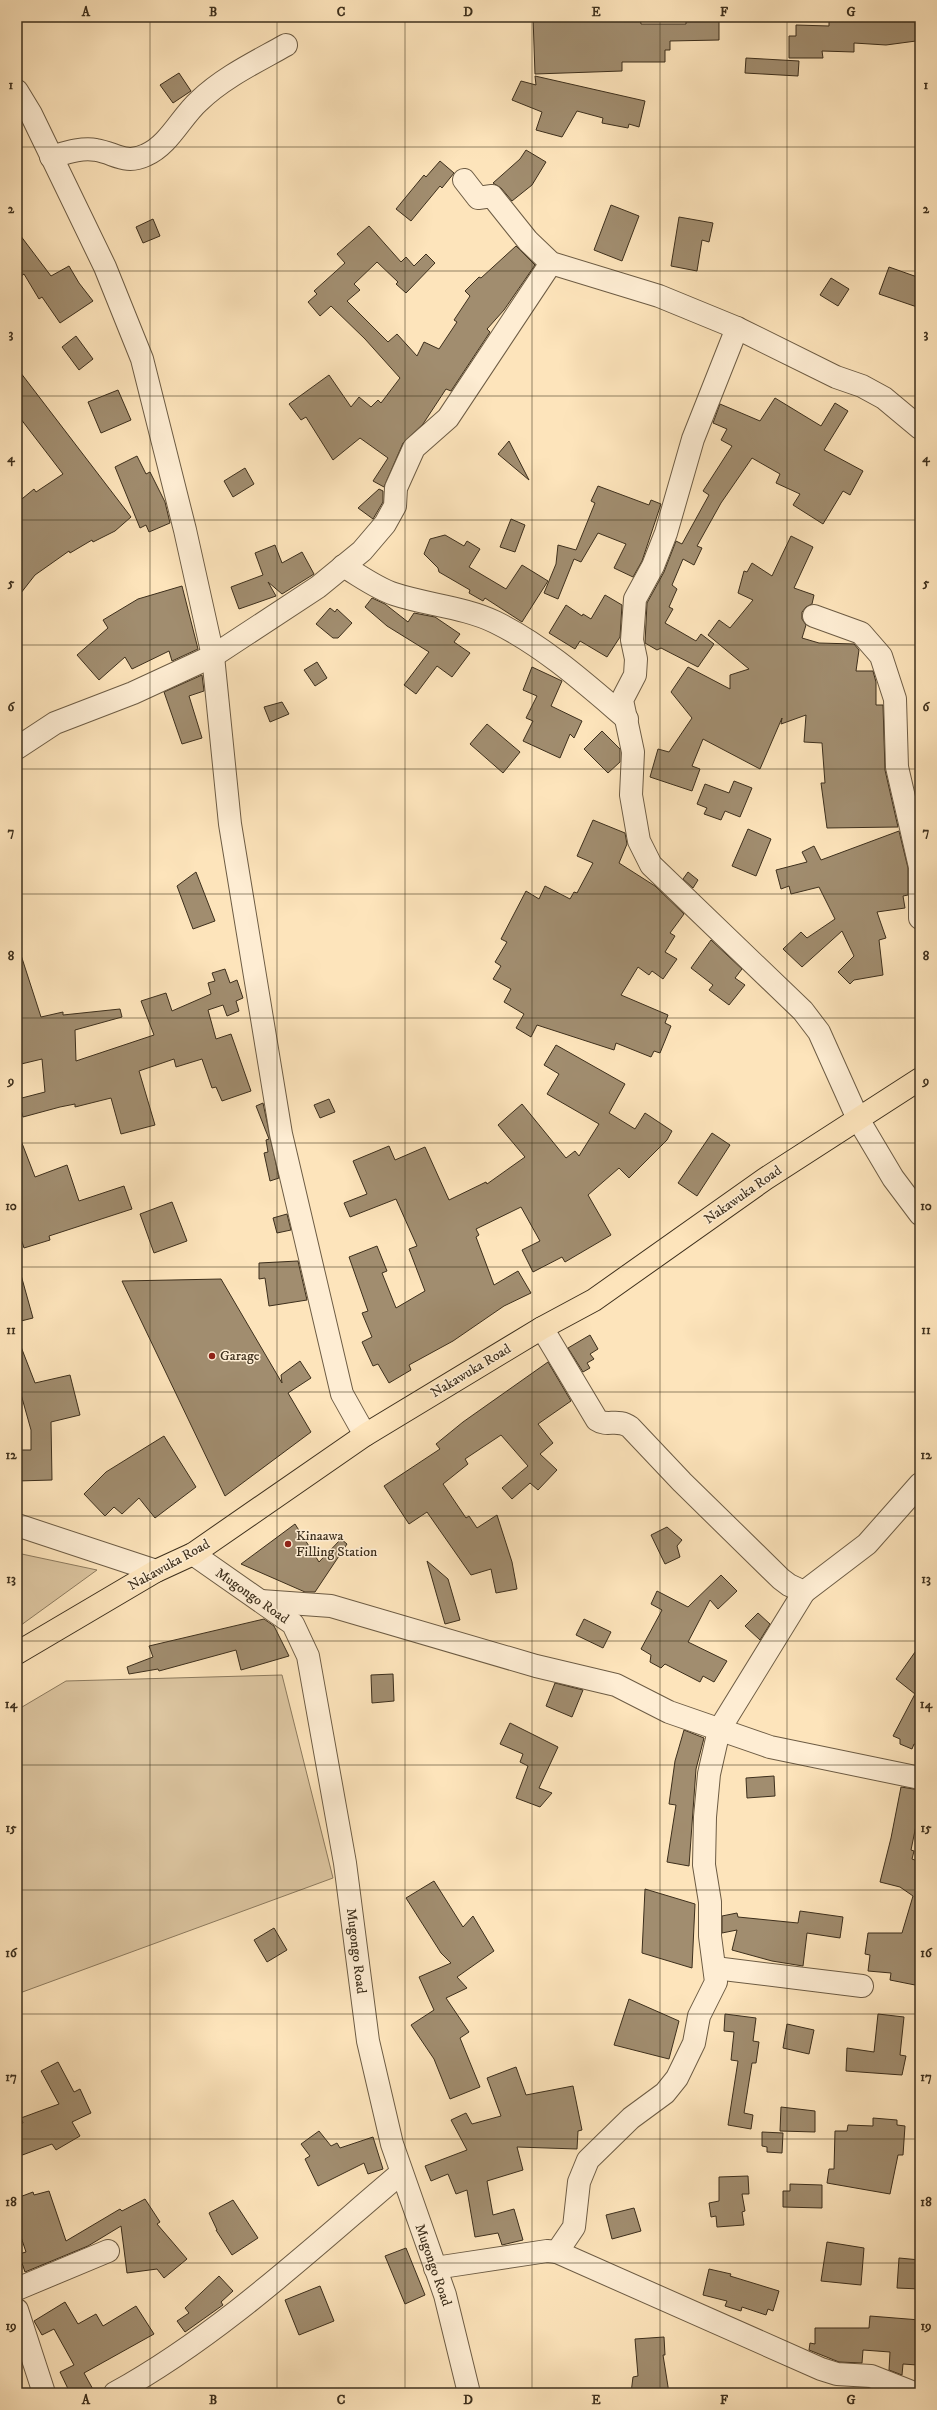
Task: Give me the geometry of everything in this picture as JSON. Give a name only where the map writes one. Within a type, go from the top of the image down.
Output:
[{"type":"main road","name":"Nakawuka Road","points":[[17,1652],[156,1571],[192,1554],[364,1435],[542,1328],[594,1300],[765,1179],[920,1079]]},
{"type":"street","points":[[51,157],[71,151],[96,149],[125,160],[146,155],[163,143],[197,102],[218,84],[286,45]]},
{"type":"street","points":[[17,91],[24,120],[51,157],[106,267],[142,359],[185,530],[213,656],[230,824],[281,1134],[342,1394],[364,1435]]},
{"type":"street","points":[[464,180],[478,198],[492,196],[528,241],[551,263],[659,296],[736,328],[836,377],[862,386],[884,398],[920,428]]},
{"type":"street","points":[[17,748],[56,723],[133,693],[213,656],[318,587],[362,551],[385,524],[395,506],[396,488],[414,448],[448,418],[551,263]]},
{"type":"street","points":[[736,328],[693,439],[666,533],[653,566],[634,599],[632,640],[636,659],[635,675],[622,700],[633,752],[630,795],[639,840],[651,865],[803,1011],[819,1032],[858,1119],[893,1178],[920,1214]]},
{"type":"street","points":[[343,566],[392,594],[447,606],[495,622],[542,650],[578,677],[627,719]]},
{"type":"street","points":[[814,616],[861,633],[881,656],[895,699],[897,767],[920,867],[920,918]]},
{"type":"street","points":[[542,1328],[597,1420],[602,1423],[620,1422],[630,1427],[682,1482],[780,1579],[789,1586],[804,1592]]},
{"type":"street","points":[[558,2252],[574,2227],[579,2182],[588,2160],[631,2118],[665,2093],[677,2078],[694,2043],[699,2016],[716,1982],[710,1936],[710,1902],[704,1865],[705,1817],[709,1774],[719,1730],[804,1592],[866,1544],[920,1484]]},
{"type":"street","points":[[17,1525],[156,1571]]},
{"type":"street","name":"Mugongo Road","points":[[192,1554],[293,1624],[308,1656],[345,1863],[368,2041],[392,2144],[445,2295],[469,2393]]},
{"type":"street","points":[[261,1601],[331,1606],[536,1666],[616,1686],[669,1712],[770,1747],[920,1778]]},
{"type":"street","points":[[715,1968],[862,1986]]},
{"type":"street","points":[[115,2393],[166,2363],[205,2334],[296,2262],[401,2173]]},
{"type":"street","points":[[17,2289],[108,2251]]},
{"type":"street","points":[[435,2268],[547,2251],[558,2252],[821,2370],[837,2374],[871,2376],[914,2393]]},
{"type":"street","points":[[17,2310],[44,2393]]},
{"type":"shaded area","points":[[17,1553],[97,1570],[17,1628]]},
{"type":"shaded area","points":[[282,1675],[333,1878],[17,1994],[17,1710],[66,1681]]},
{"type":"building","points":[[533,17],[640,17],[641,24],[686,24],[686,21],[693,21],[693,17],[719,17],[719,40],[670,41],[670,50],[665,50],[665,62],[622,62],[622,71],[535,74]]},
{"type":"building","points":[[876,17],[915,17],[916,41],[886,45],[854,43],[854,52],[822,51],[823,58],[789,58],[789,36],[796,36],[796,25],[829,26],[829,19],[876,21]]},
{"type":"building","points":[[746,58],[799,61],[798,76],[745,73]]},
{"type":"building","points":[[179,73],[191,91],[173,103],[160,85]]},
{"type":"building","points":[[535,76],[645,101],[639,127],[629,124],[628,128],[602,123],[603,118],[577,111],[562,137],[536,130],[542,112],[512,100],[521,81],[536,85]]},
{"type":"building","points":[[526,150],[546,162],[532,185],[512,201],[501,188],[493,183],[520,159]]},
{"type":"building","points":[[440,161],[454,173],[442,188],[440,186],[411,221],[396,209],[424,175],[426,177]]},
{"type":"building","points":[[611,205],[639,216],[622,261],[594,250]]},
{"type":"building","points":[[679,217],[713,223],[709,242],[702,240],[697,271],[671,266]]},
{"type":"building","points":[[153,219],[160,236],[143,243],[136,227]]},
{"type":"building","points":[[369,226],[401,262],[406,257],[414,266],[426,254],[435,263],[406,293],[396,284],[398,282],[377,262],[354,284],[360,290],[347,301],[388,342],[397,334],[417,356],[424,342],[439,349],[457,322],[454,320],[470,296],[465,291],[479,277],[481,278],[516,246],[535,265],[504,310],[487,329],[490,332],[451,391],[446,389],[423,424],[403,443],[384,487],[373,481],[388,458],[360,438],[333,460],[306,417],[301,420],[289,404],[329,375],[351,407],[359,397],[371,407],[378,400],[381,403],[400,378],[365,339],[331,306],[320,316],[308,302],[317,294],[314,291],[345,263],[337,254]]},
{"type":"building","points":[[17,231],[51,276],[69,266],[79,283],[93,301],[60,323],[42,297],[39,299],[24,274],[17,279]]},
{"type":"building","points":[[889,267],[920,278],[920,308],[879,294]]},
{"type":"building","points":[[831,278],[849,289],[838,306],[820,295]]},
{"type":"building","points":[[76,336],[93,359],[79,370],[62,347]]},
{"type":"building","points":[[17,368],[131,517],[115,531],[93,542],[92,540],[70,553],[69,551],[35,575],[17,598],[17,503],[34,489],[36,492],[63,474],[17,414]]},
{"type":"building","points":[[118,390],[131,420],[101,433],[88,402]]},
{"type":"building","points":[[775,398],[821,426],[835,403],[848,411],[824,450],[863,471],[850,495],[843,491],[823,524],[793,505],[800,494],[776,483],[780,474],[752,458],[721,503],[697,546],[702,548],[694,565],[683,559],[672,585],[677,589],[669,607],[673,609],[665,623],[696,641],[701,634],[714,644],[698,667],[661,648],[657,650],[645,643],[647,603],[664,572],[676,541],[682,544],[709,495],[703,491],[732,446],[721,440],[727,429],[713,423],[720,404],[760,421]]},
{"type":"building","points":[[509,441],[529,480],[498,454]]},
{"type":"building","points":[[137,456],[146,474],[150,472],[165,502],[170,523],[149,532],[146,525],[140,528],[115,467]]},
{"type":"building","points":[[245,468],[254,484],[233,497],[224,481]]},
{"type":"building","points":[[598,486],[649,505],[651,500],[661,504],[642,561],[633,577],[614,568],[626,544],[598,533],[581,562],[574,559],[558,599],[544,593],[556,564],[558,545],[576,550],[595,503],[591,501]]},
{"type":"building","points":[[379,489],[383,491],[383,502],[373,519],[358,508]]},
{"type":"building","points":[[511,519],[525,525],[515,552],[500,547]]},
{"type":"building","points":[[445,535],[464,546],[467,541],[480,549],[469,567],[506,589],[522,565],[548,581],[522,622],[485,598],[483,601],[469,593],[470,590],[439,572],[438,568],[424,554],[430,539]]},
{"type":"building","points":[[791,536],[813,547],[794,588],[814,595],[812,604],[806,607],[802,612],[802,619],[806,625],[802,638],[819,643],[854,644],[859,650],[856,671],[873,671],[876,682],[876,705],[883,705],[885,770],[898,827],[827,828],[821,783],[825,783],[822,743],[804,742],[806,715],[781,724],[782,718],[760,769],[703,739],[692,766],[700,769],[692,791],[650,777],[658,749],[669,752],[692,718],[671,692],[688,667],[730,689],[730,675],[749,669],[708,635],[719,620],[730,628],[753,600],[738,593],[744,571],[747,572],[752,563],[772,576]]},
{"type":"building","points":[[275,545],[282,563],[302,552],[314,574],[282,594],[268,582],[276,596],[239,609],[231,587],[263,575],[255,553]]},
{"type":"building","points":[[182,586],[198,649],[172,661],[169,651],[132,669],[125,657],[99,680],[77,655],[108,628],[103,620],[138,599]]},
{"type":"building","points":[[605,595],[622,605],[620,637],[607,657],[580,641],[575,649],[549,633],[566,605],[582,616],[583,614],[591,619]]},
{"type":"building","points":[[372,598],[385,604],[408,622],[414,613],[435,617],[460,634],[454,642],[470,653],[452,677],[437,666],[416,694],[404,685],[429,652],[387,626],[365,607]]},
{"type":"building","points":[[330,608],[335,612],[337,609],[352,623],[338,638],[333,638],[316,624]]},
{"type":"building","points":[[317,662],[327,678],[315,686],[304,670]]},
{"type":"building","points":[[532,667],[562,681],[551,706],[582,721],[574,738],[570,734],[560,758],[523,741],[533,721],[526,718],[537,696],[523,690]]},
{"type":"building","points":[[202,675],[204,691],[189,696],[202,738],[182,744],[164,692]]},
{"type":"building","points":[[282,702],[289,714],[270,722],[264,707]]},
{"type":"building","points":[[487,724],[520,752],[503,773],[470,744]]},
{"type":"building","points":[[602,731],[620,749],[620,762],[608,773],[584,749]]},
{"type":"building","points":[[734,781],[752,788],[740,817],[725,811],[721,820],[704,814],[707,808],[697,804],[705,784],[729,793]]},
{"type":"building","points":[[593,820],[625,833],[627,844],[619,863],[655,886],[684,914],[670,933],[675,936],[665,952],[677,959],[663,979],[652,971],[649,975],[638,967],[621,995],[668,1015],[665,1023],[671,1026],[660,1053],[654,1051],[651,1057],[616,1043],[614,1050],[537,1025],[531,1037],[516,1028],[524,1014],[504,1002],[511,989],[493,979],[501,966],[495,962],[507,942],[501,939],[526,891],[539,899],[545,886],[570,899],[574,892],[577,893],[593,863],[577,856]]},
{"type":"building","points":[[748,829],[771,839],[756,876],[732,866]]},
{"type":"building","points":[[899,831],[908,868],[908,895],[903,896],[905,908],[877,912],[886,938],[879,940],[883,975],[854,980],[850,984],[838,972],[854,956],[842,931],[802,967],[783,949],[801,932],[807,938],[835,919],[819,887],[791,894],[789,886],[781,889],[776,870],[807,862],[802,852],[814,846],[821,860]]},
{"type":"building","points":[[196,872],[215,921],[193,929],[177,886]]},
{"type":"building","points":[[688,872],[698,880],[693,888],[683,879]]},
{"type":"building","points":[[711,940],[742,969],[735,978],[745,985],[729,1005],[709,990],[713,985],[691,968]]},
{"type":"building","points":[[20,952],[41,1017],[63,1012],[63,1015],[120,1009],[122,1017],[75,1030],[76,1061],[154,1035],[141,1001],[166,993],[172,1011],[211,994],[208,983],[215,981],[212,973],[225,969],[230,983],[237,980],[243,998],[236,1001],[239,1011],[227,1016],[223,1005],[208,1010],[216,1039],[231,1034],[251,1091],[222,1101],[216,1087],[212,1088],[202,1059],[176,1067],[174,1059],[139,1071],[155,1125],[121,1134],[111,1098],[75,1107],[75,1104],[60,1107],[23,1117],[18,1099],[45,1092],[42,1059],[17,1065],[17,953]]},
{"type":"building","points":[[556,1045],[625,1084],[609,1113],[635,1129],[645,1113],[672,1131],[667,1140],[629,1178],[619,1168],[588,1195],[611,1235],[565,1262],[562,1257],[533,1272],[522,1250],[540,1241],[521,1207],[476,1229],[479,1235],[476,1237],[494,1285],[518,1271],[531,1293],[504,1306],[453,1341],[409,1365],[411,1370],[389,1383],[378,1364],[373,1366],[362,1342],[372,1337],[362,1313],[368,1311],[349,1257],[377,1246],[387,1271],[382,1273],[396,1308],[425,1291],[409,1249],[417,1246],[396,1199],[350,1217],[344,1203],[367,1194],[353,1161],[389,1146],[395,1160],[425,1147],[449,1200],[486,1182],[487,1184],[525,1157],[498,1125],[522,1104],[566,1158],[575,1151],[579,1156],[599,1124],[547,1094],[559,1074],[544,1065]]},
{"type":"building","points":[[329,1099],[335,1112],[320,1118],[314,1105]]},
{"type":"building","points":[[263,1103],[279,1178],[270,1181],[264,1153],[268,1152],[266,1140],[269,1139],[256,1106]]},
{"type":"building","points":[[712,1133],[730,1145],[697,1196],[678,1183]]},
{"type":"building","points":[[20,1138],[35,1177],[67,1165],[79,1201],[124,1186],[132,1209],[49,1236],[50,1240],[24,1248],[17,1226],[17,1139]]},
{"type":"building","points":[[172,1202],[187,1241],[154,1253],[140,1214]]},
{"type":"building","points":[[287,1214],[291,1230],[277,1233],[273,1218]]},
{"type":"building","points":[[298,1261],[307,1300],[269,1306],[265,1278],[259,1279],[259,1263]]},
{"type":"building","points":[[21,1275],[33,1318],[17,1322],[17,1276]]},
{"type":"building","name":"Garage","points":[[221,1279],[282,1383],[281,1375],[300,1361],[311,1378],[288,1393],[311,1432],[225,1496],[122,1281]]},
{"type":"building","points":[[590,1335],[598,1349],[590,1354],[594,1359],[587,1363],[590,1368],[583,1372],[568,1348]]},
{"type":"building","points":[[18,1339],[35,1383],[70,1375],[80,1415],[51,1422],[52,1480],[17,1481],[17,1450],[31,1450],[31,1430],[17,1380]]},
{"type":"building","points":[[548,1362],[571,1401],[538,1424],[553,1443],[540,1454],[557,1470],[538,1490],[530,1483],[512,1499],[502,1488],[528,1466],[501,1435],[465,1459],[468,1464],[443,1484],[466,1518],[469,1516],[477,1528],[497,1515],[512,1562],[517,1589],[496,1593],[491,1569],[471,1575],[427,1512],[409,1524],[384,1486],[440,1449],[436,1444],[463,1422]]},
{"type":"building","points":[[164,1436],[196,1487],[155,1518],[139,1498],[122,1514],[114,1507],[105,1516],[84,1494],[106,1472]]},
{"type":"building","name":"Kinaawa Filling Station","points":[[295,1524],[319,1562],[341,1539],[347,1544],[315,1592],[305,1592],[241,1564]]},
{"type":"building","points":[[667,1527],[682,1540],[677,1546],[680,1557],[665,1564],[651,1535]]},
{"type":"building","points":[[427,1561],[448,1579],[460,1620],[445,1624]]},
{"type":"building","points":[[721,1575],[737,1591],[718,1609],[710,1600],[688,1642],[727,1661],[714,1682],[703,1676],[700,1682],[665,1664],[661,1668],[650,1662],[651,1655],[641,1649],[662,1610],[651,1604],[657,1591],[688,1607]]},
{"type":"building","points":[[758,1613],[770,1624],[760,1640],[745,1626]]},
{"type":"building","points":[[264,1619],[274,1626],[289,1656],[241,1670],[236,1650],[159,1671],[158,1669],[129,1674],[127,1667],[153,1657],[149,1646]]},
{"type":"building","points":[[584,1619],[611,1632],[603,1648],[576,1635]]},
{"type":"building","points":[[920,1645],[920,1745],[914,1744],[912,1749],[900,1744],[900,1739],[893,1736],[915,1694],[896,1679]]},
{"type":"building","points":[[393,1674],[394,1701],[372,1703],[371,1675]]},
{"type":"building","points":[[555,1683],[583,1690],[572,1717],[546,1706]]},
{"type":"building","points":[[510,1723],[558,1747],[539,1788],[552,1793],[540,1807],[516,1798],[528,1766],[520,1762],[523,1754],[500,1744]]},
{"type":"building","points":[[684,1730],[704,1738],[696,1769],[689,1866],[667,1862],[676,1805],[669,1804],[675,1761]]},
{"type":"building","points":[[774,1776],[775,1796],[747,1798],[746,1778]]},
{"type":"building","points":[[901,1787],[920,1790],[920,1806],[911,1850],[914,1851],[912,1859],[920,1862],[920,1986],[890,1980],[891,1973],[868,1971],[870,1955],[865,1954],[868,1933],[902,1933],[913,1896],[900,1887],[880,1882],[891,1838]]},
{"type":"building","points":[[434,1881],[463,1927],[473,1916],[494,1951],[457,1977],[467,1988],[446,1998],[469,2032],[460,2038],[480,2087],[450,2099],[434,2059],[411,2025],[434,2010],[419,1977],[451,1963],[441,1953],[406,1898]]},
{"type":"building","points":[[645,1889],[695,1904],[692,1968],[642,1953]]},
{"type":"building","points":[[800,1911],[843,1917],[840,1938],[807,1933],[803,1966],[772,1961],[732,1950],[737,1930],[722,1933],[722,1916],[737,1913],[738,1917],[798,1923]]},
{"type":"building","points":[[274,1928],[287,1950],[267,1962],[254,1940]]},
{"type":"building","points":[[629,1999],[679,2021],[669,2059],[614,2045]]},
{"type":"building","points":[[725,2014],[756,2018],[753,2041],[759,2042],[756,2063],[752,2063],[744,2113],[753,2115],[751,2129],[728,2125],[738,2061],[731,2060],[734,2032],[724,2031]]},
{"type":"building","points":[[878,2014],[904,2017],[900,2055],[906,2056],[902,2075],[846,2071],[847,2048],[874,2052]]},
{"type":"building","points":[[787,2024],[814,2030],[809,2054],[783,2048]]},
{"type":"building","points":[[58,2062],[74,2092],[80,2089],[91,2113],[72,2122],[80,2136],[56,2150],[52,2144],[17,2157],[17,2125],[23,2123],[21,2118],[59,2104],[41,2071]]},
{"type":"building","points":[[516,2067],[526,2095],[573,2086],[582,2130],[578,2131],[577,2149],[517,2147],[523,2170],[487,2181],[493,2215],[514,2209],[523,2240],[502,2245],[498,2233],[475,2237],[467,2190],[456,2194],[448,2174],[431,2181],[425,2166],[467,2150],[451,2120],[466,2113],[472,2124],[501,2116],[487,2078]]},
{"type":"building","points":[[781,2107],[815,2111],[815,2132],[780,2131]]},
{"type":"building","points":[[873,2118],[897,2120],[897,2125],[905,2126],[903,2155],[898,2155],[890,2194],[827,2183],[829,2169],[834,2169],[835,2131],[847,2131],[848,2125],[873,2126]]},
{"type":"building","points":[[319,2131],[331,2146],[337,2143],[340,2148],[373,2137],[383,2169],[368,2174],[364,2163],[318,2186],[305,2159],[310,2156],[301,2144]]},
{"type":"building","points":[[762,2132],[783,2133],[782,2153],[767,2152],[767,2147],[762,2146]]},
{"type":"building","points":[[748,2176],[749,2194],[742,2194],[745,2211],[742,2212],[744,2225],[717,2227],[716,2216],[711,2217],[709,2203],[719,2201],[719,2177]]},
{"type":"building","points":[[790,2184],[822,2185],[822,2208],[783,2207],[783,2191],[790,2191]]},
{"type":"building","points":[[49,2191],[66,2241],[120,2209],[122,2211],[145,2199],[160,2222],[157,2224],[187,2259],[164,2278],[157,2269],[127,2273],[121,2226],[88,2246],[25,2272],[19,2254],[26,2252],[17,2225],[17,2198],[33,2192],[34,2195]]},
{"type":"building","points":[[233,2200],[258,2238],[232,2255],[216,2230],[209,2213]]},
{"type":"building","points":[[634,2208],[641,2231],[612,2239],[606,2215]]},
{"type":"building","points":[[827,2242],[864,2248],[861,2285],[821,2281]]},
{"type":"building","points":[[406,2248],[425,2295],[405,2304],[385,2256]]},
{"type":"building","points":[[899,2258],[920,2260],[920,2289],[897,2288]]},
{"type":"building","points":[[709,2269],[731,2274],[730,2276],[779,2291],[773,2311],[768,2309],[766,2315],[742,2307],[741,2311],[725,2306],[727,2301],[703,2295]]},
{"type":"building","points":[[219,2276],[233,2291],[221,2302],[223,2305],[185,2332],[177,2321],[189,2313],[185,2308]]},
{"type":"building","points":[[320,2286],[334,2321],[299,2335],[285,2300]]},
{"type":"building","points":[[65,2302],[78,2324],[96,2314],[103,2326],[136,2306],[154,2334],[84,2373],[95,2393],[70,2393],[60,2372],[74,2365],[54,2329],[42,2335],[34,2321]]},
{"type":"building","points":[[870,2316],[920,2320],[920,2360],[917,2360],[917,2365],[903,2364],[902,2375],[889,2370],[890,2352],[863,2350],[862,2363],[839,2362],[809,2350],[810,2343],[815,2344],[815,2328],[869,2328]]},
{"type":"building","points":[[664,2337],[665,2355],[663,2355],[669,2393],[631,2393],[633,2377],[638,2376],[635,2339]]},
{"type":"place","name":"Garage","points":[[212,1356]]},
{"type":"place","name":"Kinaawa Filling Station","points":[[288,1544]]}]
